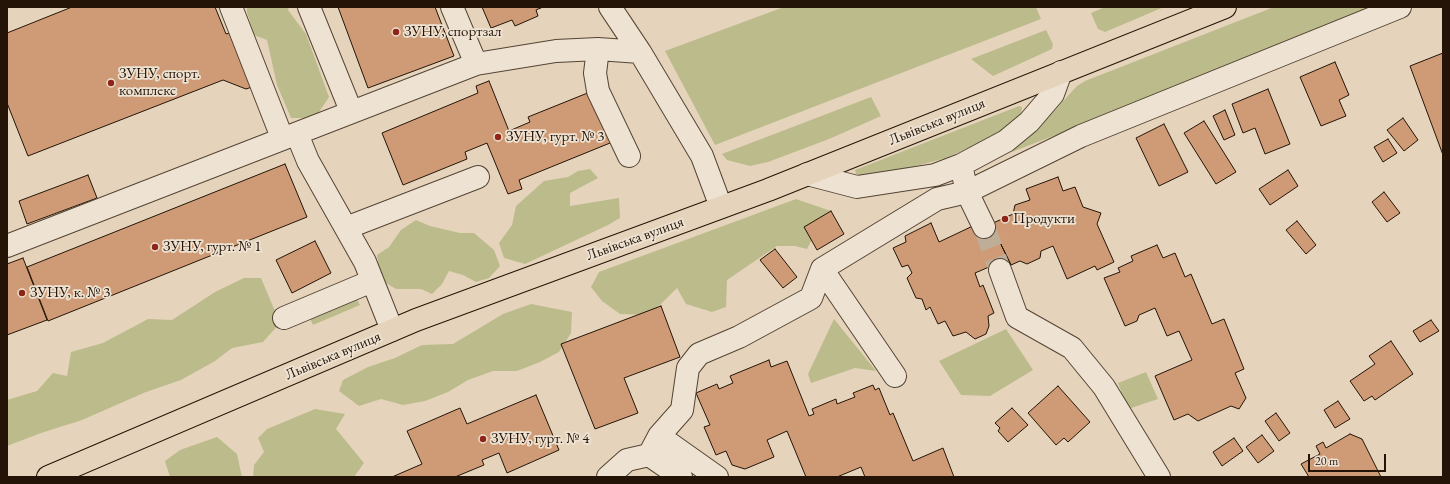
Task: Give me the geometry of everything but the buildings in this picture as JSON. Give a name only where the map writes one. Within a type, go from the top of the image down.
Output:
[{"type":"main road","name":"Львівська вулиця","points":[[48,477],[392,330],[807,174],[1225,7]]},
{"type":"street","points":[[231,7],[281,135],[291,136]]},
{"type":"street","points":[[309,7],[349,106],[349,114]]},
{"type":"street","points":[[452,7],[476,64]]},
{"type":"street","points":[[610,7],[640,52],[702,156],[721,207]]},
{"type":"street","points":[[649,456],[659,436],[682,410],[688,368],[699,354],[739,337],[811,298],[822,268],[937,199],[967,192],[1081,136],[1400,7]]},
{"type":"street","points":[[7,246],[476,64],[556,51],[598,49],[640,52]]},
{"type":"street","points":[[598,49],[596,73],[598,91],[629,156]]},
{"type":"street","points":[[807,174],[858,187],[935,175],[961,165],[1006,141],[1029,122],[1052,94],[1061,72]]},
{"type":"street","points":[[291,136],[308,161],[365,262],[392,330]]},
{"type":"street","points":[[961,165],[967,192],[984,227]]},
{"type":"street","points":[[346,228],[478,177]]},
{"type":"street","points":[[822,268],[895,376]]},
{"type":"street","points":[[1000,270],[1017,317],[1072,348],[1104,387],[1159,477]]},
{"type":"street","points":[[284,318],[372,281]]},
{"type":"street","points":[[659,436],[717,477]]},
{"type":"street","points":[[608,477],[627,460],[649,456],[681,477]]},
{"type":"shaded area","points":[[247,7],[289,7],[288,10],[306,34],[329,97],[315,118],[291,118],[277,85],[267,40],[254,35],[247,12]]},
{"type":"shaded area","points":[[784,7],[1036,7],[1041,19],[715,145],[665,51]]},
{"type":"shaded area","points":[[1105,7],[1164,7],[1105,32],[1098,29],[1091,13]]},
{"type":"shaded area","points":[[1274,7],[1377,7],[1319,32],[1012,152],[1030,132],[1044,122],[1077,86],[1085,81]]},
{"type":"shaded area","points":[[1046,30],[1053,44],[1052,49],[993,76],[971,59]]},
{"type":"shaded area","points":[[871,97],[881,116],[829,139],[768,162],[750,166],[727,160],[722,154]]},
{"type":"shaded area","points":[[1019,106],[1022,107],[1021,116],[1008,127],[946,158],[905,169],[864,176],[856,174],[855,170]]},
{"type":"shaded area","points":[[590,169],[598,178],[570,193],[570,206],[619,198],[620,218],[525,264],[504,258],[499,243],[512,225],[516,206],[544,181],[568,177],[578,171]]},
{"type":"shaded area","points":[[796,199],[831,211],[829,218],[817,230],[807,249],[795,246],[777,246],[727,280],[726,307],[712,312],[686,304],[677,288],[650,315],[620,314],[602,301],[591,287],[599,272]]},
{"type":"shaded area","points":[[416,220],[430,226],[460,233],[474,233],[494,250],[500,266],[489,278],[476,282],[463,275],[449,271],[442,284],[432,294],[421,289],[396,289],[381,280],[377,255],[389,247],[401,230]]},
{"type":"shaded area","points":[[244,278],[261,278],[280,323],[263,342],[232,348],[215,361],[181,380],[146,392],[82,420],[7,446],[7,400],[37,391],[53,373],[67,376],[71,352],[103,343],[148,319],[172,320],[215,292]]},
{"type":"shaded area","points":[[355,296],[360,305],[313,325],[309,316]]},
{"type":"shaded area","points":[[531,304],[572,312],[571,333],[559,352],[540,362],[517,371],[493,371],[468,380],[448,392],[425,401],[403,405],[381,399],[359,406],[339,391],[343,380],[368,367],[395,358],[422,345],[453,344],[503,314]]},
{"type":"shaded area","points":[[834,319],[876,371],[855,368],[811,383],[808,374]]},
{"type":"shaded area","points":[[1006,329],[1033,370],[990,396],[961,395],[939,361]]},
{"type":"shaded area","points":[[1146,372],[1158,399],[1128,409],[1118,383]]},
{"type":"shaded area","points":[[315,409],[345,414],[336,429],[364,463],[354,477],[253,477],[254,465],[264,452],[258,438],[267,429]]},
{"type":"shaded area","points":[[217,437],[237,454],[242,477],[170,477],[165,461],[180,450]]},
{"type":"tunnel","points":[[984,227],[1000,270]]},
{"type":"place","name":"ЗУНУ, спортзал","points":[[396,32]]},
{"type":"place","name":"ЗУНУ, спорт. комплекс","points":[[111,83]]},
{"type":"place","name":"ЗУНУ, гурт. № 3","points":[[498,137]]},
{"type":"place","name":"Продукти","points":[[1005,219]]},
{"type":"place","name":"ЗУНУ, гурт. № 1","points":[[155,247]]},
{"type":"place","name":"ЗУНУ, к. № 3","points":[[22,293]]},
{"type":"place","name":"ЗУНУ, гурт. № 4","points":[[483,439]]}]
